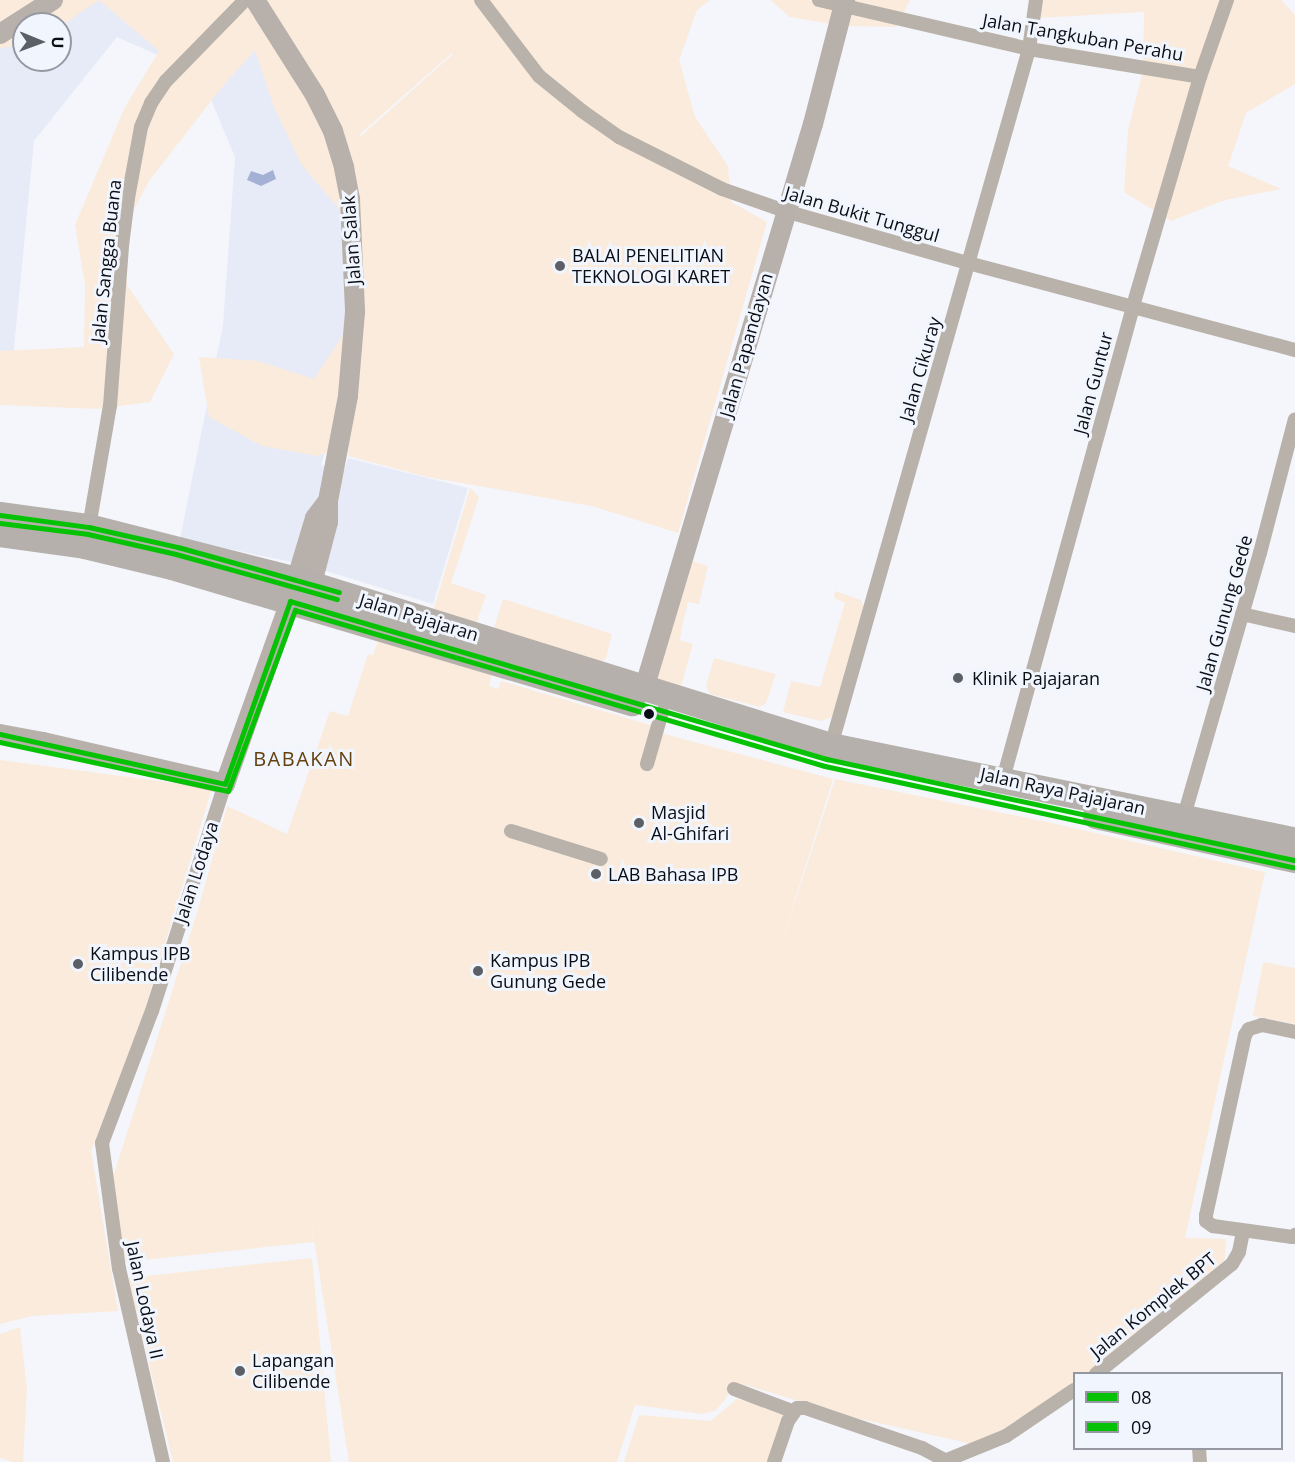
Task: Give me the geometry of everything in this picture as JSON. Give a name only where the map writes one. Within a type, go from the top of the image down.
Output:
[{"type":"highway","name":"Jalan Pajajaran","points":[[0,514],[89,527],[301,593],[662,712],[829,752]]},
{"type":"highway","name":"Jalan Pajajaran","points":[[0,534],[86,546],[484,636],[829,752]]},
{"type":"highway","name":"Jalan Raya Pajajaran","points":[[829,752],[1003,779],[1295,840]]},
{"type":"highway","name":"Jalan Raya Pajajaran","points":[[829,752],[1295,860]]},
{"type":"street","points":[[0,34],[53,0]]},
{"type":"street","name":"Jalan Sangga Buana","points":[[89,527],[110,406],[123,236],[141,127],[151,103],[166,81],[245,0]]},
{"type":"street","name":"Jalan Salak","points":[[255,0],[315,95],[333,131],[345,168],[350,200],[355,312],[348,396],[328,501],[315,518],[301,593]]},
{"type":"street","name":"Jalan Bukit Tunggul","points":[[482,0],[539,76],[582,111],[619,137],[690,174],[745,198],[968,263],[1295,350]]},
{"type":"street","name":"Jalan Tangkuban Perahu","points":[[819,0],[845,3],[1029,49],[1200,77]]},
{"type":"street","name":"Jalan Cikuray","points":[[829,752],[1029,49],[1036,0]]},
{"type":"street","name":"Jalan Guntur","points":[[1003,779],[1133,306],[1200,77],[1227,0]]},
{"type":"street","name":"Jalan Papandayan","points":[[644,690],[785,211],[813,124],[845,3]]},
{"type":"street","name":"Jalan Gunung Gede","points":[[1184,816],[1295,419]]},
{"type":"street","name":"Jalan Lodaya","points":[[102,1143],[152,1011],[225,784],[301,593]]},
{"type":"street","points":[[1242,614],[1295,626]]},
{"type":"street","points":[[647,764],[662,712]]},
{"type":"street","points":[[0,735],[43,742],[225,784]]},
{"type":"street","points":[[511,831],[601,859]]},
{"type":"street","points":[[1295,1032],[1262,1025],[1249,1029],[1245,1035],[1206,1215],[1206,1221],[1214,1226],[1292,1238],[1295,1235]]},
{"type":"street","name":"Jalan Lodaya II","points":[[102,1143],[118,1269],[162,1462]]},
{"type":"street","name":"Jalan Komplek BPT","points":[[1098,1372],[1233,1264],[1239,1252],[1243,1231]]},
{"type":"street","points":[[734,1389],[792,1411],[805,1408],[922,1449],[944,1461],[1006,1436],[1073,1391]]},
{"type":"street","points":[[774,1462],[792,1411]]},
{"type":"shaded area","points":[[0,0],[99,0],[72,19],[72,12],[12,12],[12,46],[0,48]]},
{"type":"shaded area","points":[[48,0],[251,0],[348,216],[354,363],[321,465],[344,471],[348,458],[468,488],[433,604],[307,565],[180,539],[223,325],[235,157],[200,74],[117,37],[34,141],[12,369],[0,370],[0,17],[12,13],[12,72],[72,72],[72,12],[14,12]]},
{"type":"shaded area","points":[[99,0],[710,0],[697,10],[679,60],[695,117],[728,166],[731,202],[767,222],[678,533],[592,506],[427,477],[348,456],[349,445],[318,456],[262,446],[209,417],[199,357],[258,361],[314,379],[349,326],[358,267],[340,210],[301,164],[274,107],[255,50],[218,92],[149,181],[123,231],[127,285],[174,354],[150,402],[97,409],[0,405],[0,351],[84,347],[85,285],[75,225],[125,107],[159,51]],"holes":[[[453,54],[361,136],[360,134]]]},
{"type":"shaded area","points":[[770,0],[910,0],[896,27],[843,26],[790,17]]},
{"type":"shaded area","points":[[1033,0],[1281,0],[1295,15],[1295,84],[1246,113],[1228,166],[1281,189],[1225,200],[1171,221],[1124,192],[1128,130],[1143,71],[1144,12],[1037,18]]},
{"type":"shaded area","points":[[470,488],[479,497],[451,583],[486,595],[476,624],[433,611]]},
{"type":"shaded area","points":[[689,560],[708,566],[699,604],[688,602],[682,627],[680,640],[693,644],[681,686],[654,678]]},
{"type":"shaded area","points":[[835,591],[861,600],[864,609],[832,717],[821,721],[783,712],[791,681],[820,687],[845,603],[834,598]]},
{"type":"shaded area","points":[[503,599],[612,634],[606,658],[600,664],[493,631]]},
{"type":"shaded area","points":[[379,638],[492,674],[489,686],[498,689],[501,681],[654,726],[653,731],[833,779],[774,966],[835,779],[1052,823],[1265,872],[1185,1238],[1226,1239],[1225,1258],[1220,1270],[1165,1308],[1090,1372],[1073,1372],[1073,1385],[1005,1432],[972,1444],[852,1417],[735,1382],[725,1400],[715,1411],[702,1414],[635,1405],[617,1462],[349,1462],[305,1182],[314,1242],[125,1262],[113,1177],[197,913],[227,806],[287,834],[330,711],[348,716],[368,654],[373,655]]},
{"type":"shaded area","points":[[714,658],[776,674],[766,703],[760,707],[710,694],[706,686]]},
{"type":"shaded area","name":"Kampus IPB Cilibende","points":[[0,760],[212,788],[137,1036],[91,1151],[118,1311],[32,1316],[0,1324]]},
{"type":"shaded area","points":[[1263,962],[1295,968],[1295,1024],[1253,1016]]},
{"type":"shaded area","name":"Lapangan Cilibende","points":[[312,1258],[331,1462],[173,1462],[128,1278]]},
{"type":"shaded area","points":[[20,1327],[27,1389],[23,1462],[13,1462],[0,1458],[0,1334]]},
{"type":"shaded area","points":[[737,1399],[788,1411],[771,1462],[624,1462],[639,1415],[711,1421]]},
{"type":"water","points":[[273,170],[276,179],[261,186],[247,180],[251,171],[263,175]]},
{"type":"transit line","name":"08","points":[[0,515],[89,527],[178,547],[339,592]]},
{"type":"transit line","name":"09","points":[[0,523],[88,534],[176,554],[337,599]]},
{"type":"transit line","name":"08","points":[[0,734],[225,784],[290,601],[827,759],[1295,860]]},
{"type":"transit line","name":"09","points":[[0,742],[228,791],[295,610],[825,766],[1293,867]]},
{"type":"place","name":"BALAI PENELITIAN TEKNOLOGI KARET","points":[[560,266]]},
{"type":"place","name":"Klinik Pajajaran","points":[[958,678]]},
{"type":"place","name":"Masjid Al-Ghifari","points":[[639,823]]},
{"type":"place","name":"LAB Bahasa IPB","points":[[596,874]]},
{"type":"place","name":"Kampus IPB Cilibende","points":[[78,964]]},
{"type":"place","name":"Kampus IPB Gunung Gede","points":[[478,971]]},
{"type":"place","name":"Lapangan Cilibende","points":[[240,1371]]},
{"type":"district","name":"BABAKAN","points":[[304,758]]}]
